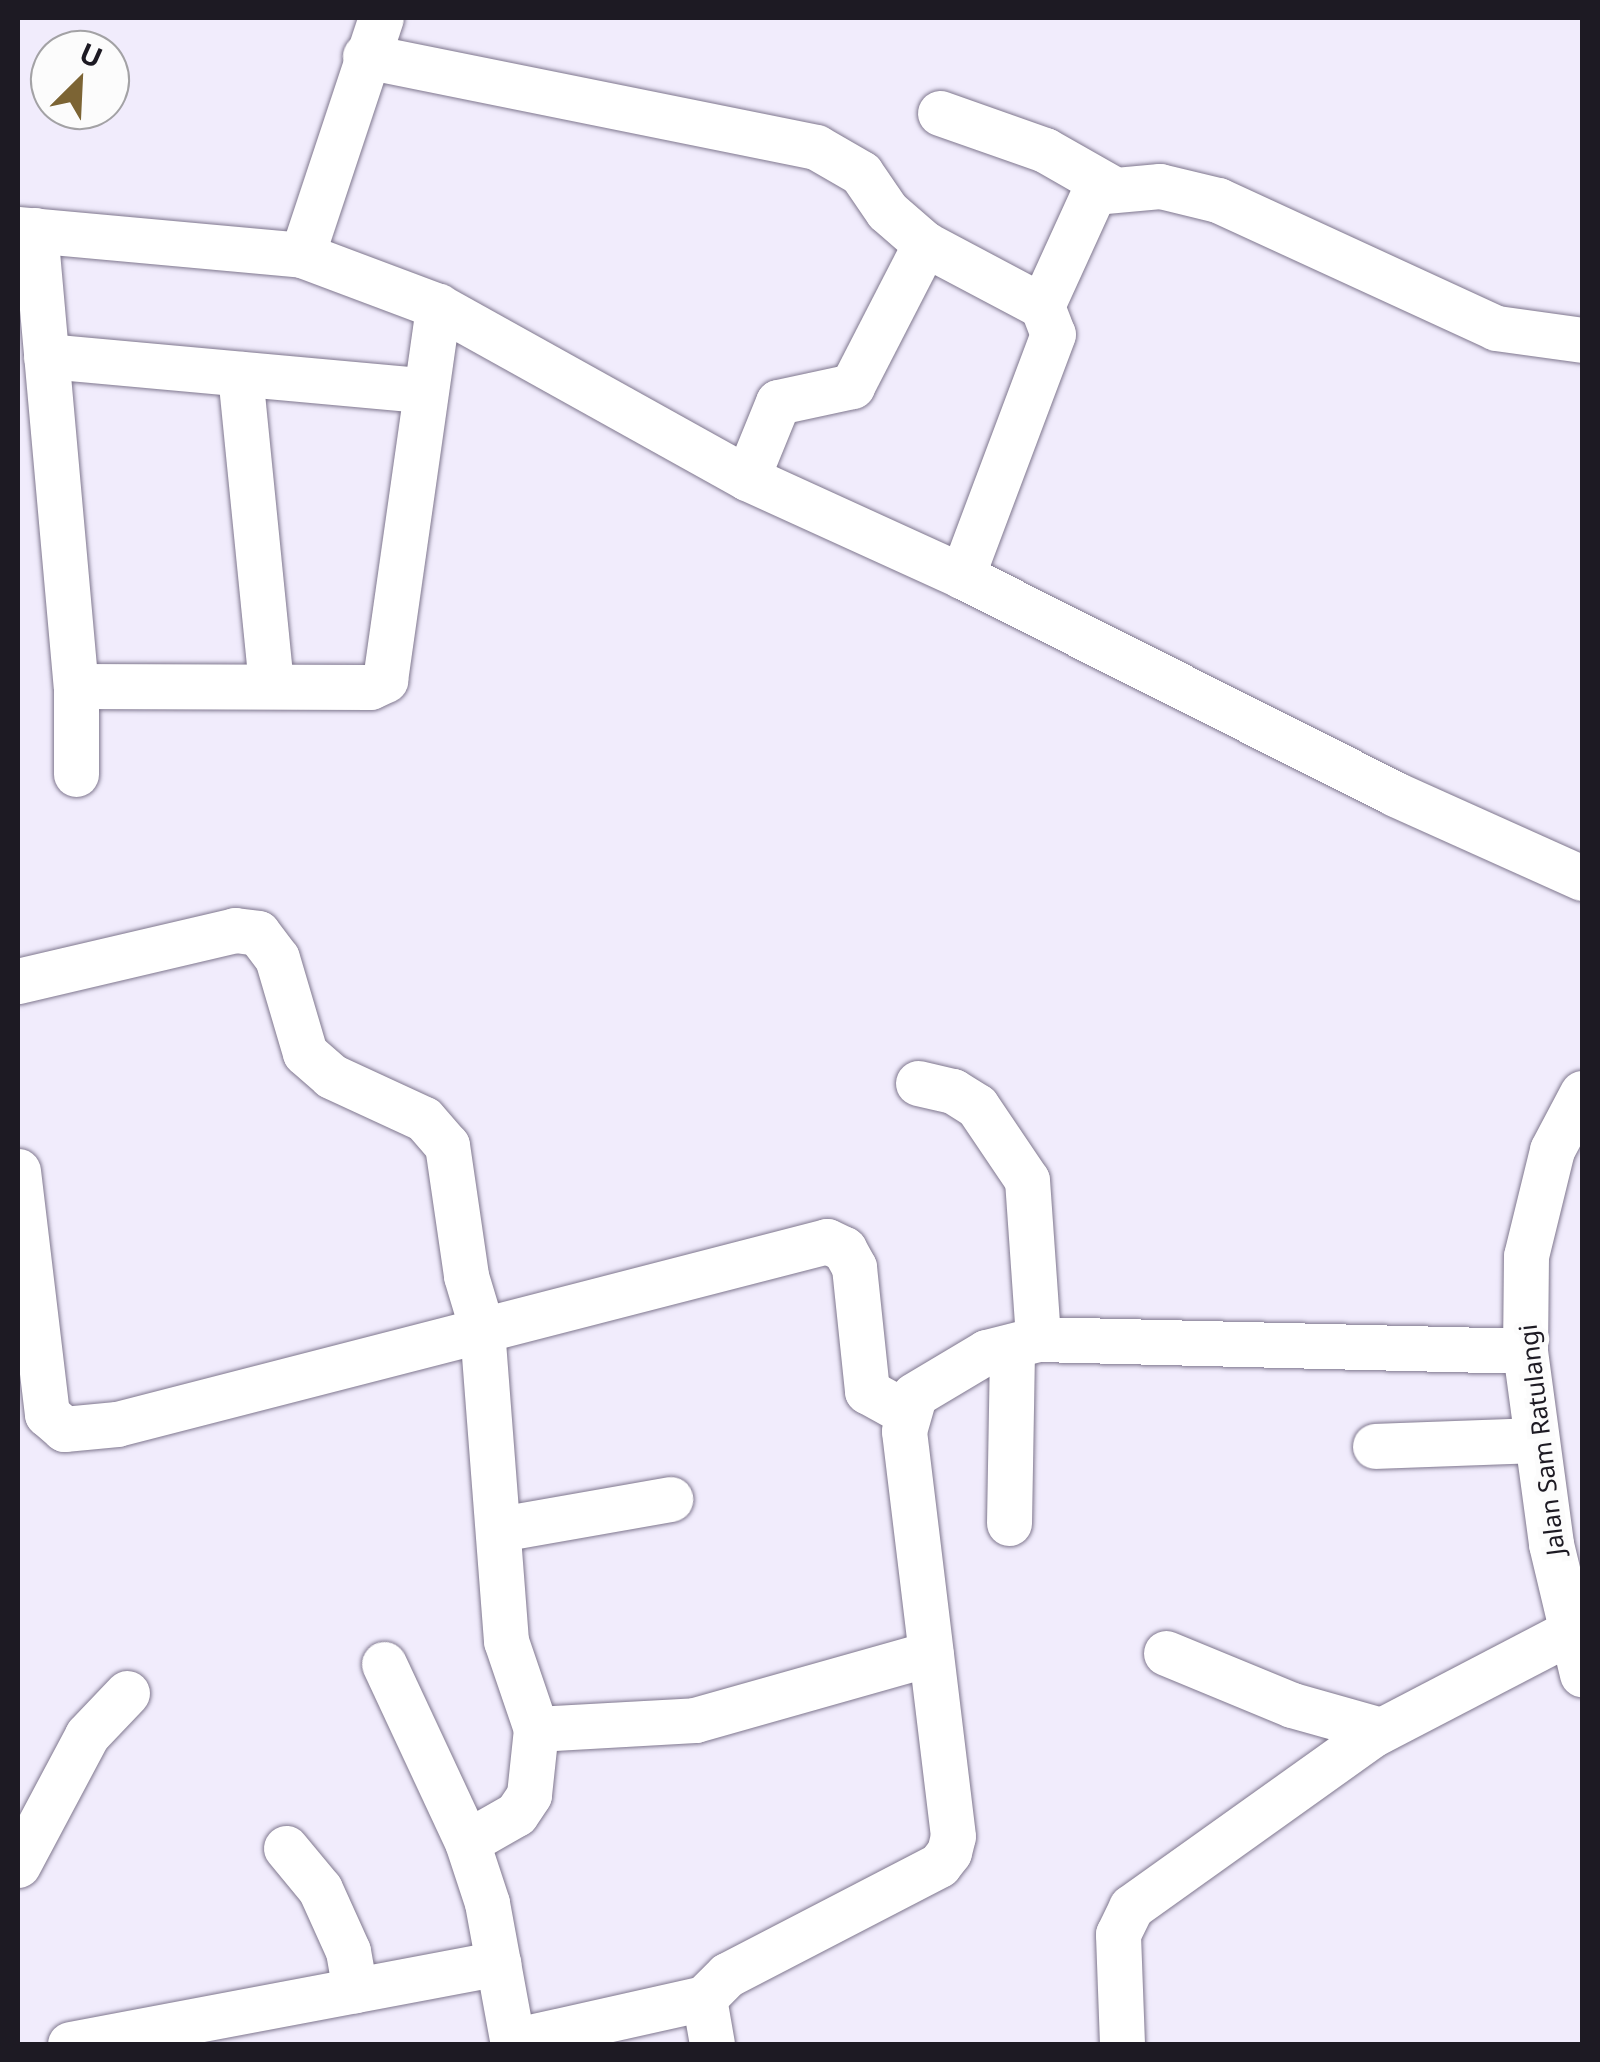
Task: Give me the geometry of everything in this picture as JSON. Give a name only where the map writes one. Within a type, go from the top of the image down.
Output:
[{"type":"street","points":[[302,255],[373,36],[816,147],[861,174],[887,211],[925,244],[1042,306],[1052,319],[1053,334],[962,576]]},
{"type":"street","points":[[940,113],[1045,150],[1108,186]]},
{"type":"street","points":[[1042,306],[1082,208],[1094,192],[1108,186],[1160,186],[1218,200],[1496,328],[1582,340]]},
{"type":"street","points":[[76,774],[76,686],[46,356],[26,229],[302,255],[438,306],[747,478],[962,576],[1378,786],[1582,878]]},
{"type":"street","points":[[747,478],[778,402],[852,386],[925,244]]},
{"type":"street","points":[[76,686],[370,687],[384,680],[421,390],[438,306]]},
{"type":"street","points":[[46,356],[421,390]]},
{"type":"street","points":[[240,374],[271,685]]},
{"type":"street","points":[[18,981],[235,930],[258,933],[277,958],[305,1053],[315,1064],[409,1110],[446,1145],[466,1276],[482,1329],[506,1642],[536,1728],[529,1795],[516,1814],[467,1842]]},
{"type":"street","points":[[918,1083],[953,1091],[977,1106],[1027,1180],[1025,1342],[1009,1523]]},
{"type":"street","name":"Jalan Sam Ratulangi","points":[[1575,1654],[1535,1440],[1525,1351],[1526,1256],[1552,1150],[1582,1093]]},
{"type":"street","points":[[18,1171],[47,1414],[64,1429],[116,1424],[482,1329],[837,1243],[854,1267],[868,1391],[905,1412]]},
{"type":"street","points":[[384,1664],[467,1842],[498,1963],[512,2043],[704,1998],[727,1976],[939,1865],[949,1852],[953,1836],[905,1412],[935,1378],[1025,1342],[1525,1351]]},
{"type":"street","points":[[1375,1446],[1535,1440]]},
{"type":"street","points":[[500,1528],[670,1498]]},
{"type":"street","points":[[536,1728],[695,1720],[931,1653]]},
{"type":"street","points":[[1166,1653],[1292,1705],[1381,1730]]},
{"type":"street","points":[[1122,2044],[1118,1934],[1131,1907],[1381,1730],[1575,1654]]},
{"type":"street","points":[[18,1864],[87,1735],[127,1693]]},
{"type":"street","points":[[286,1848],[320,1890],[348,1951],[355,1990]]},
{"type":"street","points":[[70,2044],[498,1963]]},
{"type":"street","points":[[704,1998],[712,2044]]}]
